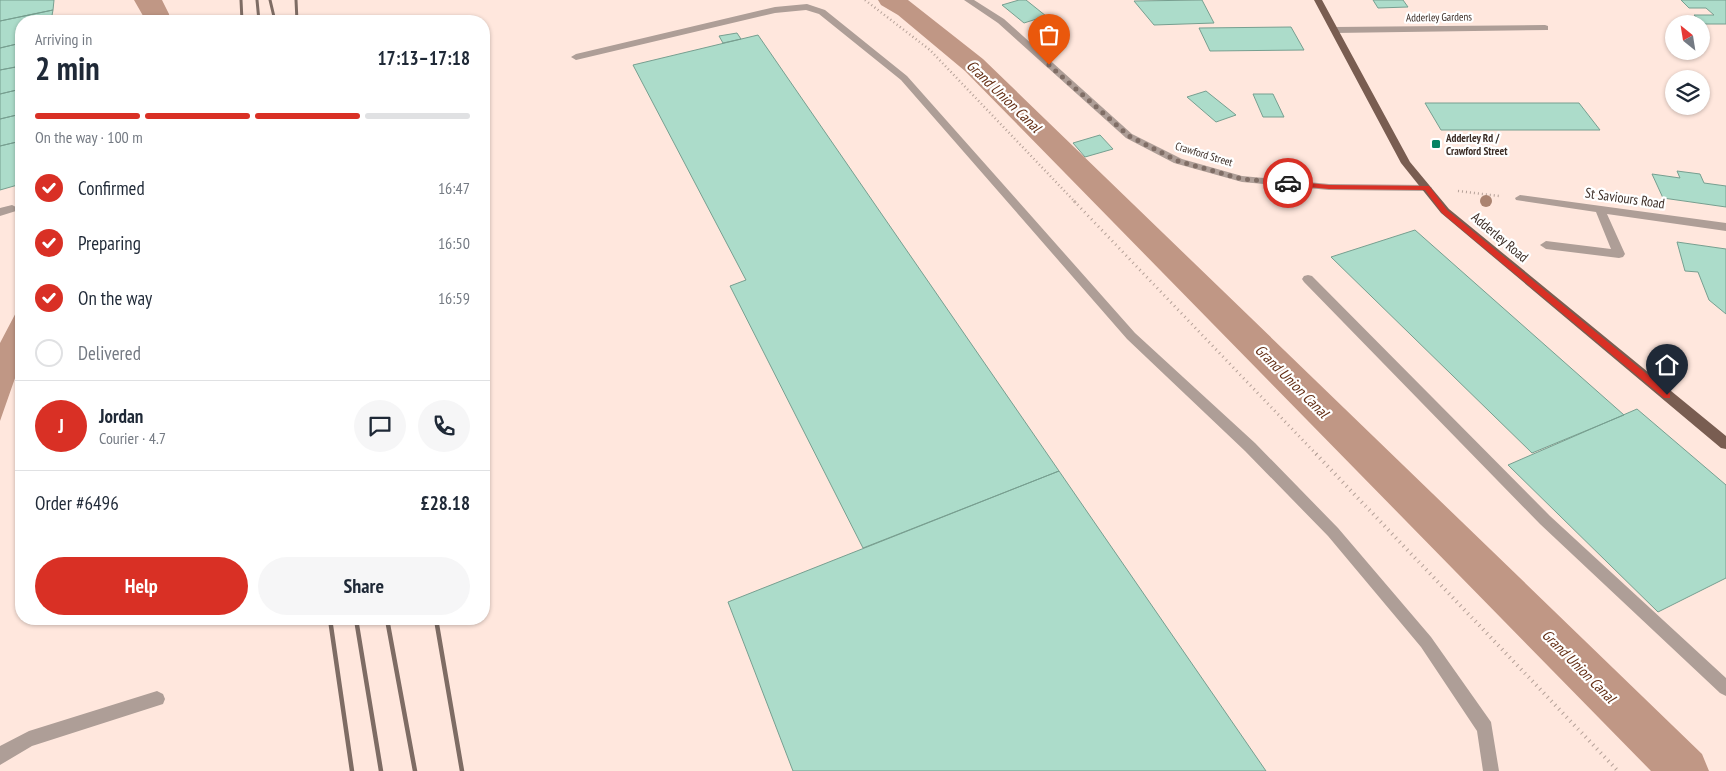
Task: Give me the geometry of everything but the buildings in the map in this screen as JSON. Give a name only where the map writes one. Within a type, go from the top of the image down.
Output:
[{"type":"main road","name":"Adderley Road","points":[[1318,0],[1406,163],[1445,211],[1726,444]]},
{"type":"street","points":[[576,57],[775,10],[807,7],[822,0]]},
{"type":"street","name":"Crawford Street","points":[[968,0],[1001,21],[1129,136],[1178,161],[1242,179],[1329,187],[1427,188]]},
{"type":"street","points":[[807,7],[822,12],[904,78],[1131,336],[1250,447],[1333,532],[1426,642],[1485,728],[1491,771]]},
{"type":"street","name":"Adderley Gardens","points":[[1334,30],[1544,28]]},
{"type":"street","name":"St Saviours Road","points":[[1520,198],[1726,226]]},
{"type":"street","points":[[0,212],[12,209]]},
{"type":"street","points":[[1546,245],[1619,254],[1600,209]]},
{"type":"street","points":[[1308,279],[1545,520],[1726,688]]},
{"type":"street","points":[[0,757],[9,749],[29,739],[157,699]]},
{"type":"path","points":[[865,0],[930,50],[1618,771]]},
{"type":"path","points":[[1427,188],[1520,198]]},
{"type":"shaded area","points":[[134,0],[162,0],[169,15],[143,15]]},
{"type":"shaded area","points":[[15,314],[15,378],[0,421],[0,343]]},
{"type":"waterway","name":"Grand Union Canal","points":[[890,0],[907,10],[974,65],[1685,771]]},
{"type":"railway","points":[[241,0],[242,15]]},
{"type":"railway","points":[[257,0],[258,15]]},
{"type":"railway","points":[[270,0],[274,15]]},
{"type":"railway","points":[[296,0],[297,15]]},
{"type":"railway","points":[[331,625],[352,771]]},
{"type":"railway","points":[[357,625],[381,771]]},
{"type":"railway","points":[[388,625],[415,771]]},
{"type":"railway","points":[[437,625],[462,771]]},
{"type":"way so far","points":[[1049,65],[1129,136],[1178,161],[1242,179],[1288,183]]},
{"type":"place","name":"Adderley Rd / Crawford Street","points":[[1436,144]]},
{"type":"route","points":[[1288,183],[1329,187],[1427,188],[1445,211],[1667,395]]}]
